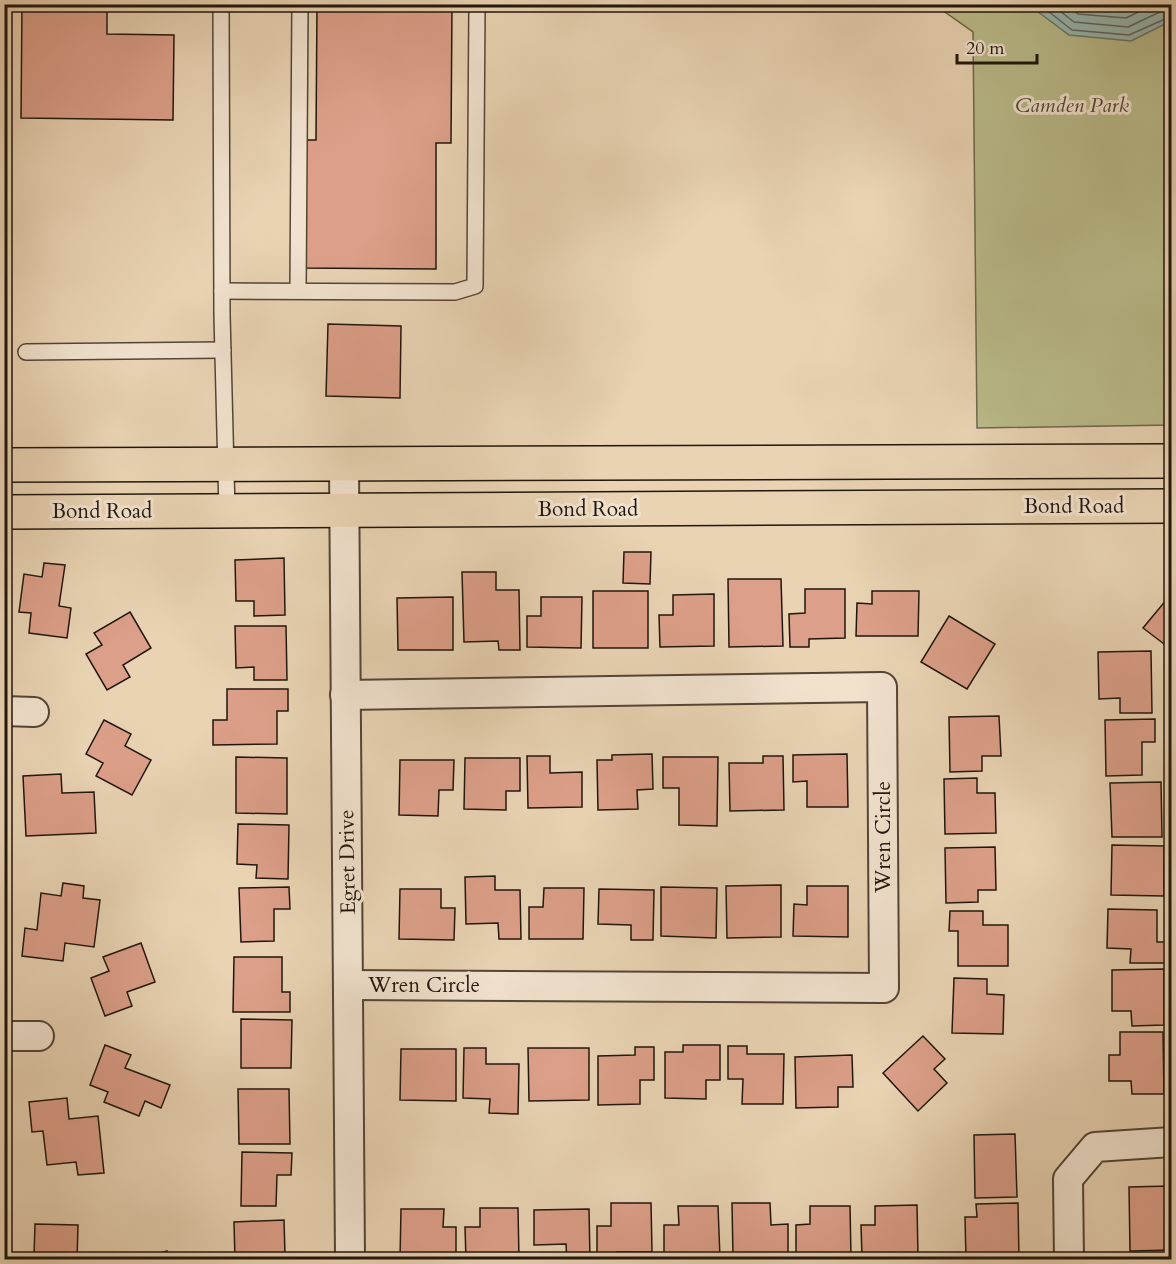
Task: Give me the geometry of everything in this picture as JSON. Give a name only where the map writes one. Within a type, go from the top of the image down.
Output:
[{"type":"main road","points":[[4,465],[1172,461]]},
{"type":"main road","name":"Bond Road","points":[[4,512],[1172,506]]},
{"type":"street","name":"Egret Drive","points":[[344,464],[350,1260]]},
{"type":"street","name":"Wren Circle","points":[[345,695],[882,687],[884,988],[348,984]]},
{"type":"street","points":[[4,711],[33,712]]},
{"type":"street","points":[[4,1036],[39,1036]]},
{"type":"street","points":[[1069,1260],[1068,1179],[1095,1147],[1172,1142]]},
{"type":"lane","points":[[221,4],[222,291],[227,511]]},
{"type":"lane","points":[[298,290],[300,4]]},
{"type":"lane","points":[[222,291],[455,292],[475,286],[477,4]]},
{"type":"lane","points":[[26,352],[223,350]]},
{"type":"green space","name":"Camden Park","points":[[935,5],[1171,5],[1171,425],[977,428],[973,32]]},
{"type":"water","points":[[1029,5],[1171,5],[1171,21],[1131,41],[1069,35]]},
{"type":"building","points":[[22,4],[107,4],[107,34],[174,35],[173,120],[21,118]]},
{"type":"building","points":[[317,4],[452,4],[451,143],[436,143],[436,269],[301,268],[302,140],[316,140]]},
{"type":"building","points":[[328,324],[401,326],[400,398],[326,396]]},
{"type":"building","points":[[624,552],[651,552],[650,584],[623,583]]},
{"type":"building","points":[[284,558],[285,615],[254,616],[254,601],[236,601],[235,560]]},
{"type":"building","points":[[44,563],[65,565],[59,606],[71,608],[67,638],[29,633],[31,613],[19,612],[24,574],[42,577]]},
{"type":"building","points":[[462,572],[496,572],[496,590],[519,590],[520,650],[499,650],[498,641],[464,642]]},
{"type":"building","points":[[728,579],[781,579],[783,646],[729,647]]},
{"type":"building","points":[[805,589],[845,589],[845,638],[809,639],[809,647],[790,647],[789,614],[805,613]]},
{"type":"building","points":[[593,591],[648,591],[648,648],[593,648]]},
{"type":"building","points":[[872,591],[919,591],[918,636],[856,636],[857,603],[872,604]]},
{"type":"building","points":[[1172,593],[1172,650],[1143,628]]},
{"type":"building","points":[[714,594],[714,646],[660,647],[659,615],[673,615],[673,595]]},
{"type":"building","points":[[453,597],[453,650],[398,650],[397,598]]},
{"type":"building","points":[[541,597],[582,597],[581,648],[527,647],[527,616],[541,616]]},
{"type":"building","points":[[130,612],[151,648],[123,665],[130,677],[107,690],[86,654],[102,645],[94,633]]},
{"type":"building","points":[[949,616],[995,644],[967,689],[921,662]]},
{"type":"building","points":[[235,626],[286,626],[287,680],[254,680],[254,667],[236,668]]},
{"type":"building","points":[[1151,651],[1152,713],[1120,713],[1120,698],[1099,699],[1098,652]]},
{"type":"building","points":[[227,689],[288,689],[288,711],[277,711],[277,744],[213,745],[213,720],[227,720]]},
{"type":"building","points":[[999,716],[1001,756],[982,756],[982,771],[950,772],[949,717]]},
{"type":"building","points":[[1155,719],[1155,742],[1142,742],[1142,775],[1106,776],[1105,720]]},
{"type":"building","points":[[104,720],[131,734],[125,746],[151,760],[132,795],[96,776],[103,763],[86,754]]},
{"type":"building","points":[[652,754],[653,789],[637,790],[638,809],[598,810],[597,760],[612,760],[612,755]]},
{"type":"building","points":[[847,754],[848,807],[807,807],[807,781],[793,782],[793,755]]},
{"type":"building","points":[[527,756],[550,756],[550,773],[582,772],[582,807],[528,808]]},
{"type":"building","points":[[763,756],[783,756],[784,810],[730,811],[729,763],[763,763]]},
{"type":"building","points":[[236,757],[287,758],[287,814],[236,813]]},
{"type":"building","points":[[663,757],[718,757],[717,826],[679,825],[679,788],[663,788]]},
{"type":"building","points":[[465,758],[520,758],[520,791],[506,791],[506,810],[464,809]]},
{"type":"building","points":[[400,760],[454,760],[453,790],[439,790],[438,816],[399,815]]},
{"type":"building","points":[[4,769],[8,769],[9,798],[4,798]]},
{"type":"building","points":[[61,774],[62,793],[94,792],[96,833],[26,836],[23,776]]},
{"type":"building","points":[[977,778],[977,793],[995,793],[996,833],[945,834],[944,779]]},
{"type":"building","points":[[1161,782],[1162,837],[1112,837],[1110,783]]},
{"type":"building","points":[[238,824],[289,825],[288,879],[256,878],[257,865],[237,864]]},
{"type":"building","points":[[1112,845],[1164,846],[1164,896],[1111,895]]},
{"type":"building","points":[[995,847],[996,890],[978,890],[978,902],[946,903],[945,848]]},
{"type":"building","points":[[495,876],[495,890],[520,890],[521,939],[499,939],[498,923],[466,924],[465,877]]},
{"type":"building","points":[[63,883],[84,886],[83,898],[100,900],[94,947],[65,943],[63,961],[22,956],[25,928],[37,930],[41,893],[61,896]]},
{"type":"building","points":[[781,885],[781,937],[727,938],[726,886]]},
{"type":"building","points":[[807,886],[848,886],[848,937],[793,936],[794,904],[807,905]]},
{"type":"building","points":[[289,887],[290,909],[274,909],[274,941],[241,942],[239,888]]},
{"type":"building","points":[[661,887],[717,888],[716,938],[661,936]]},
{"type":"building","points":[[544,888],[584,888],[583,939],[529,939],[529,907],[543,907]]},
{"type":"building","points":[[400,889],[441,889],[441,908],[455,908],[454,940],[399,939]]},
{"type":"building","points":[[599,889],[654,890],[653,940],[631,940],[631,925],[598,924]]},
{"type":"building","points":[[1108,909],[1157,910],[1157,942],[1165,942],[1165,963],[1130,963],[1131,949],[1107,948]]},
{"type":"building","points":[[950,911],[983,911],[983,925],[1008,925],[1008,966],[958,966],[958,931],[949,931]]},
{"type":"building","points":[[141,943],[155,982],[127,992],[132,1006],[105,1016],[91,978],[109,971],[103,957]]},
{"type":"building","points":[[234,957],[282,957],[282,992],[290,992],[290,1012],[233,1012]]},
{"type":"building","points":[[1164,969],[1164,1025],[1132,1026],[1131,1011],[1112,1011],[1112,970]]},
{"type":"building","points":[[954,978],[987,979],[987,994],[1004,995],[1003,1034],[952,1033]]},
{"type":"building","points":[[241,1019],[292,1020],[291,1068],[241,1068]]},
{"type":"building","points":[[1120,1032],[1163,1032],[1164,1094],[1132,1094],[1131,1081],[1109,1081],[1109,1055],[1120,1055]]},
{"type":"building","points":[[923,1036],[945,1059],[934,1069],[947,1083],[918,1111],[883,1073]]},
{"type":"building","points":[[105,1045],[131,1055],[125,1068],[170,1085],[161,1108],[145,1101],[139,1116],[104,1102],[108,1092],[90,1085]]},
{"type":"building","points":[[683,1045],[720,1045],[720,1080],[706,1080],[706,1099],[665,1098],[665,1052],[683,1052]]},
{"type":"building","points":[[728,1046],[747,1046],[747,1054],[784,1054],[783,1104],[742,1104],[743,1079],[728,1079]]},
{"type":"building","points":[[635,1047],[654,1047],[654,1080],[640,1080],[640,1104],[598,1105],[598,1056],[635,1055]]},
{"type":"building","points":[[464,1048],[486,1048],[486,1064],[519,1064],[518,1114],[489,1113],[490,1099],[463,1098]]},
{"type":"building","points":[[528,1048],[589,1048],[589,1100],[529,1101]]},
{"type":"building","points":[[401,1049],[456,1049],[456,1101],[400,1100]]},
{"type":"building","points":[[852,1055],[853,1087],[838,1087],[838,1107],[796,1108],[795,1057]]},
{"type":"building","points":[[238,1089],[289,1089],[290,1144],[239,1144]]},
{"type":"building","points":[[67,1098],[69,1119],[98,1116],[104,1173],[78,1175],[76,1162],[47,1165],[43,1131],[32,1132],[29,1102]]},
{"type":"building","points":[[1015,1134],[1017,1197],[975,1198],[974,1135]]},
{"type":"building","points":[[242,1152],[292,1153],[291,1175],[277,1175],[276,1206],[241,1206]]},
{"type":"building","points":[[1169,1186],[1172,1250],[1130,1251],[1129,1187]]},
{"type":"building","points":[[611,1203],[651,1203],[652,1252],[617,1252],[617,1260],[597,1260],[597,1226],[611,1226]]},
{"type":"building","points":[[732,1203],[770,1203],[771,1225],[788,1224],[788,1255],[733,1257]]},
{"type":"building","points":[[1018,1203],[1019,1259],[966,1260],[965,1217],[977,1217],[976,1204]]},
{"type":"building","points":[[917,1205],[918,1256],[862,1257],[861,1225],[875,1225],[875,1206]]},
{"type":"building","points":[[678,1206],[718,1206],[720,1258],[664,1259],[664,1225],[679,1225]]},
{"type":"building","points":[[810,1206],[850,1206],[851,1257],[796,1257],[796,1225],[810,1224]]},
{"type":"building","points":[[480,1208],[518,1208],[519,1259],[466,1260],[465,1227],[480,1227]]},
{"type":"building","points":[[401,1209],[444,1209],[443,1227],[456,1227],[456,1260],[400,1259]]},
{"type":"building","points":[[589,1209],[590,1260],[567,1260],[566,1244],[534,1245],[534,1210]]},
{"type":"building","points":[[284,1220],[285,1255],[291,1255],[291,1260],[235,1260],[234,1222]]},
{"type":"building","points":[[35,1224],[78,1225],[77,1260],[23,1260],[23,1255],[34,1256]]},
{"type":"building","points":[[167,1251],[170,1260],[139,1260]]}]
